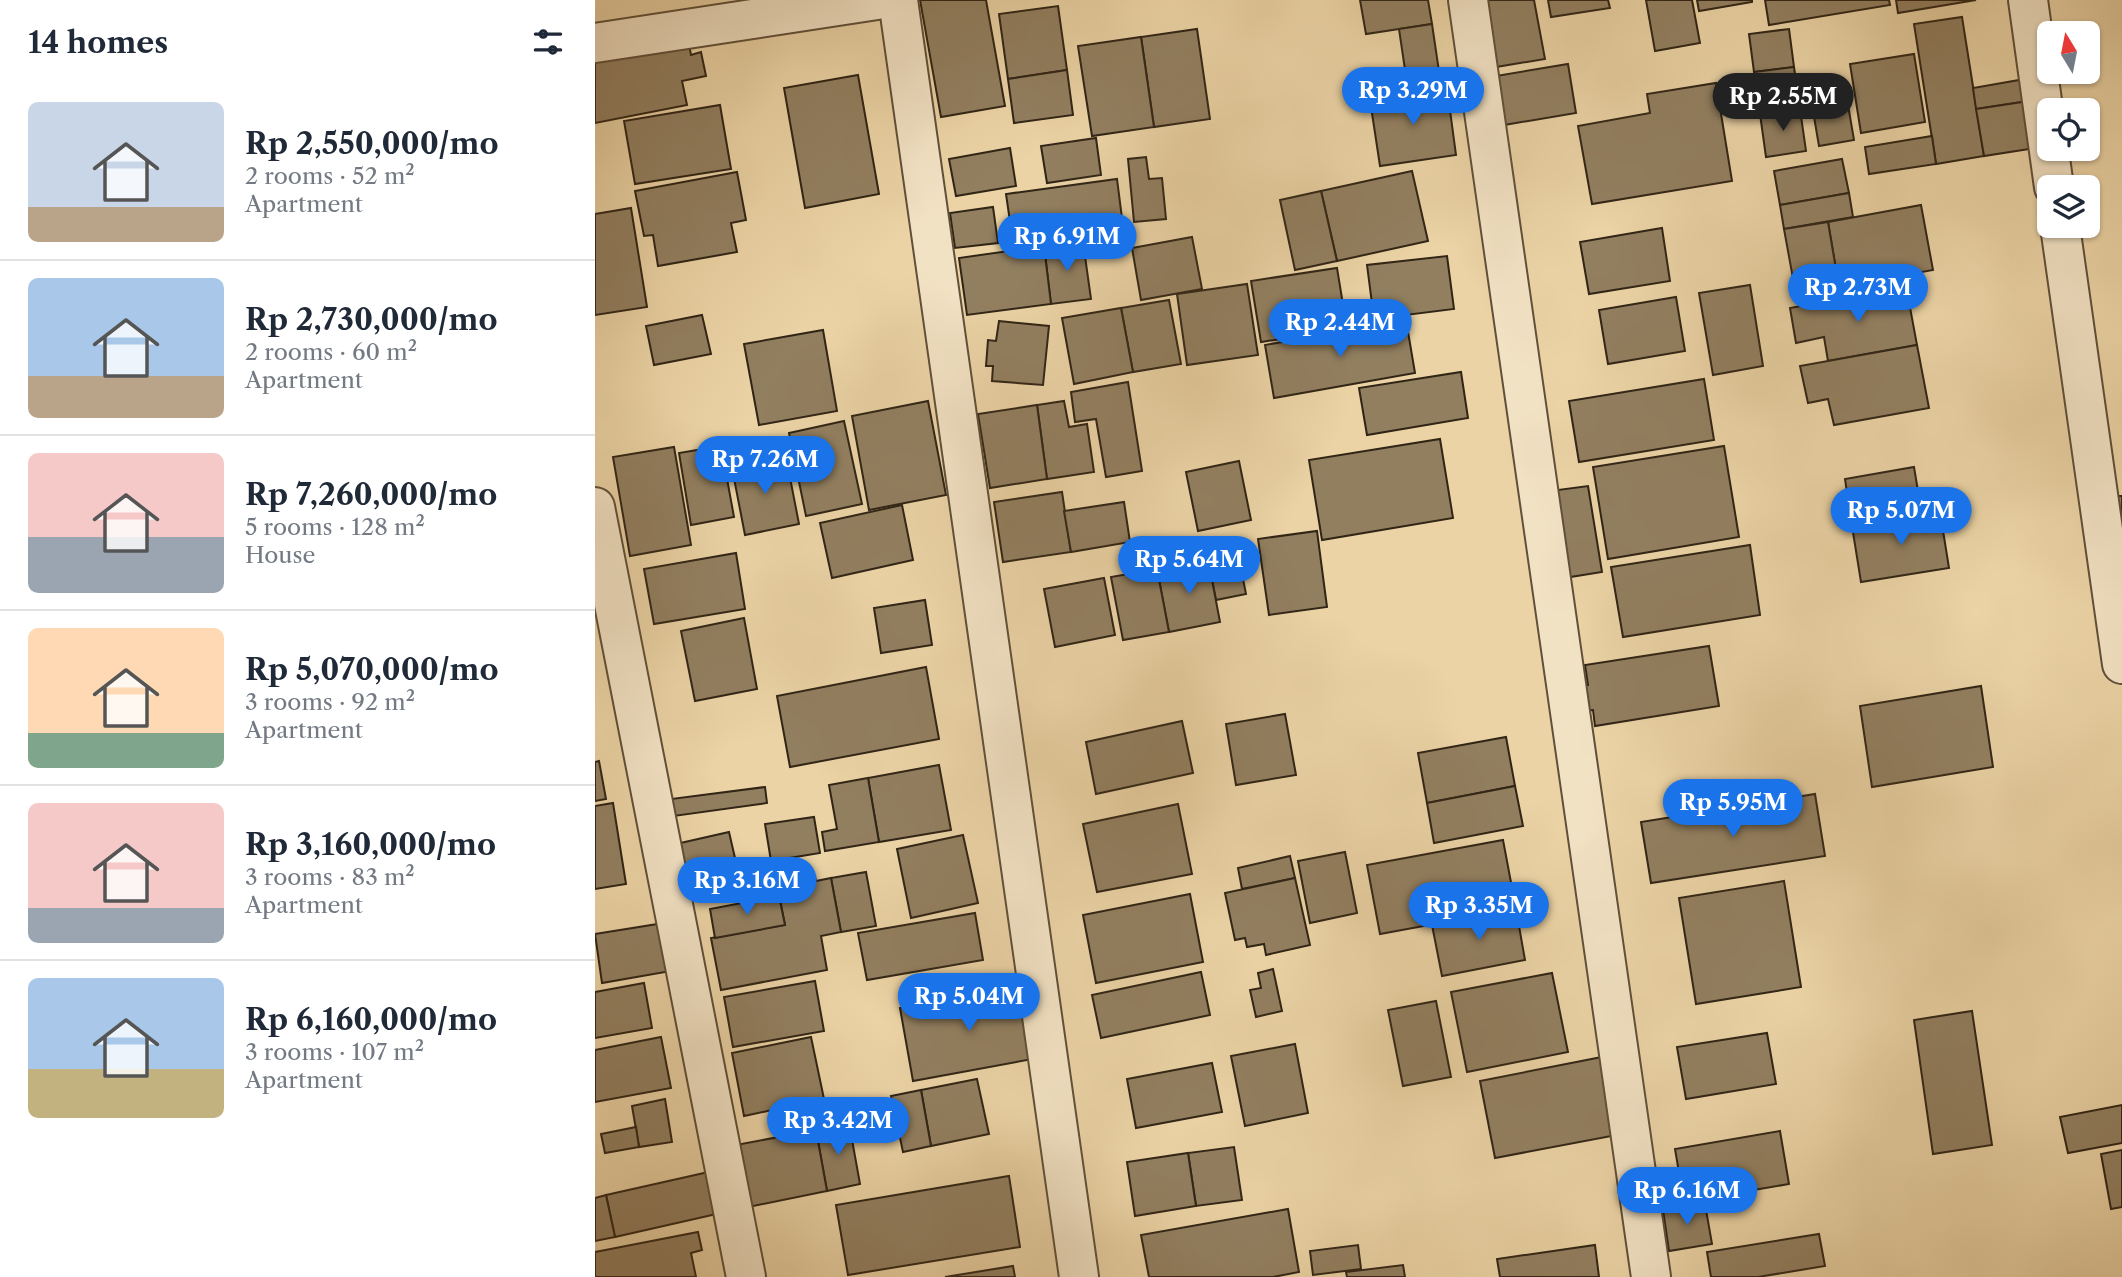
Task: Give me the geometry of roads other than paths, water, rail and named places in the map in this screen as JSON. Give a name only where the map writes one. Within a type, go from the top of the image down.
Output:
[{"type":"street","points":[[595,43],[877,0]]},
{"type":"street","points":[[898,0],[1079,1277]]},
{"type":"street","points":[[1468,0],[1651,1277]]},
{"type":"street","points":[[2028,0],[2053,175]]},
{"type":"street","points":[[2062,238],[2122,664]]},
{"type":"street","points":[[595,508],[746,1277]]}]
